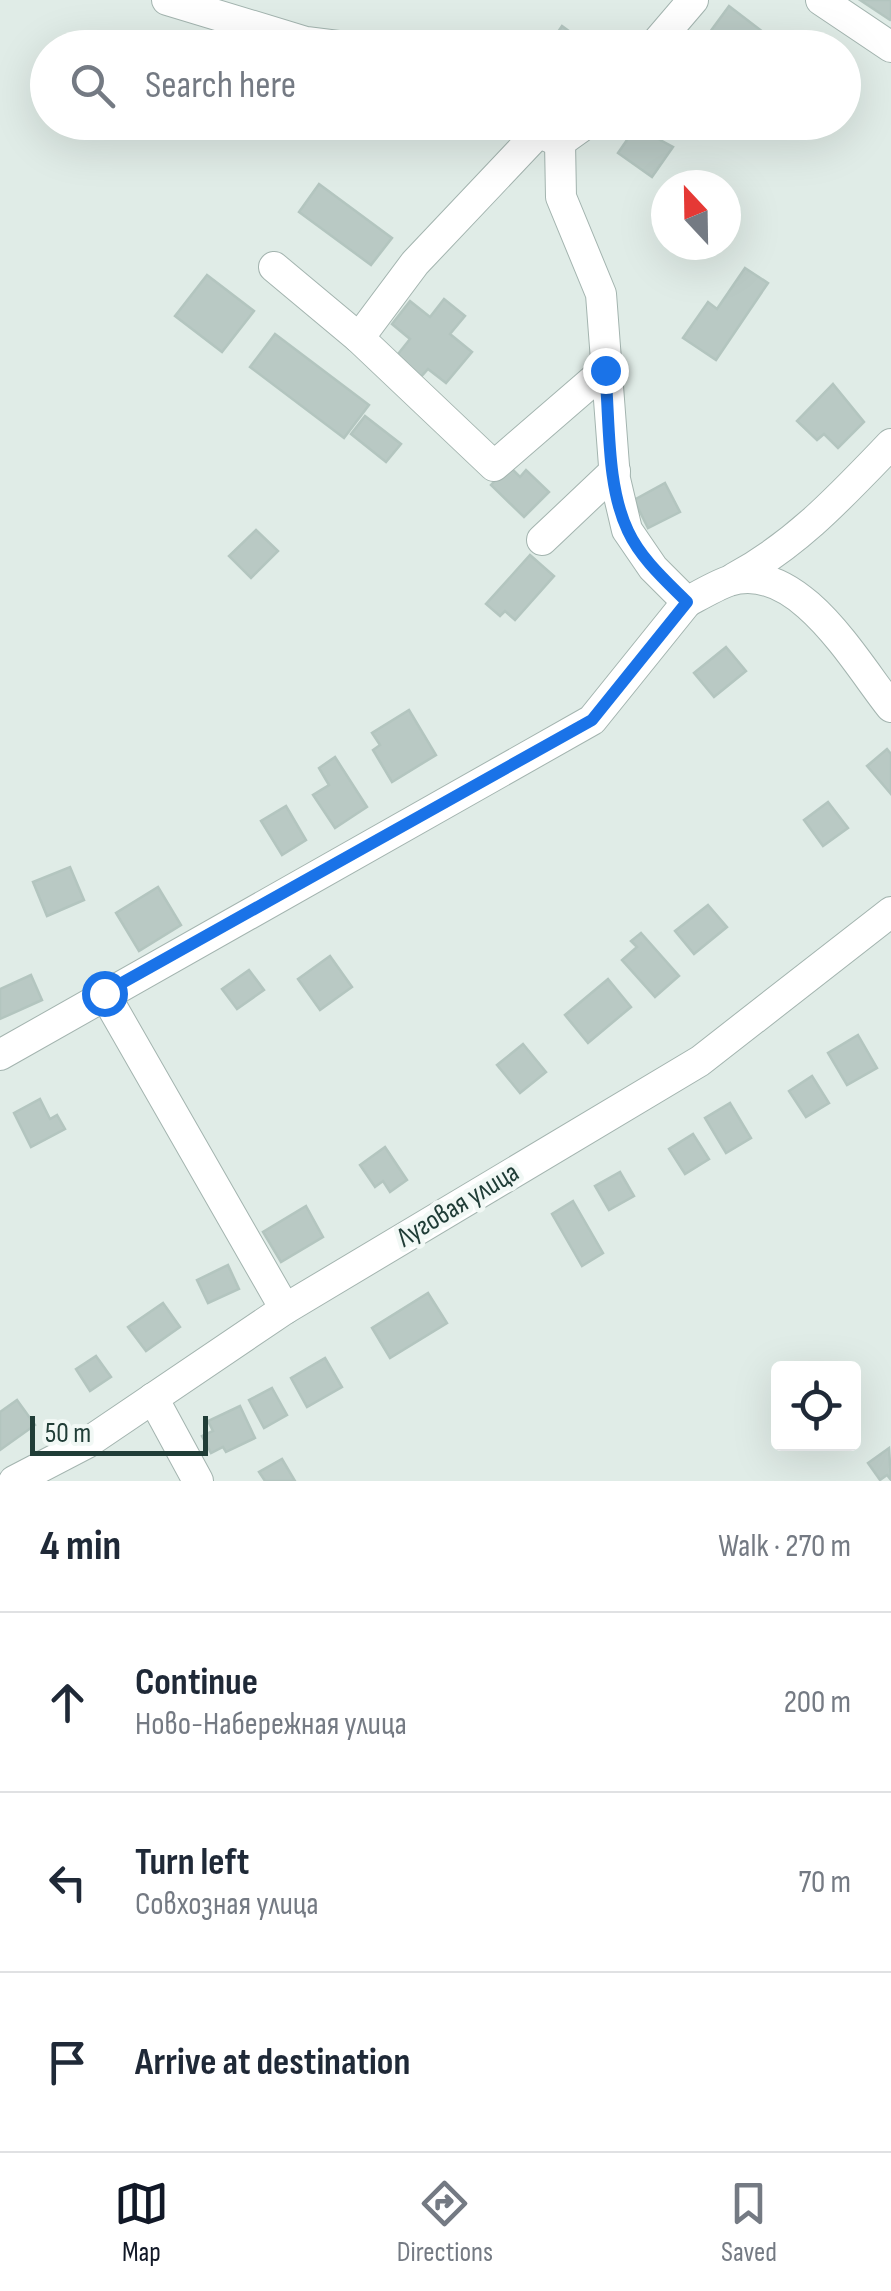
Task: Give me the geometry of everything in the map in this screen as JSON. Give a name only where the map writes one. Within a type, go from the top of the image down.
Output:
[{"type":"street","points":[[167,0],[266,30]]},
{"type":"street","points":[[667,30],[693,0]]},
{"type":"street","points":[[821,0],[891,46]]},
{"type":"street","points":[[359,338],[415,263],[531,140]]},
{"type":"street","points":[[540,140],[601,294],[615,472],[627,530],[653,568],[687,602]]},
{"type":"street","points":[[274,267],[359,338],[494,466],[605,370]]},
{"type":"street","points":[[0,1055],[592,720],[687,602],[779,554],[891,444]]},
{"type":"street","points":[[542,540],[615,472]]},
{"type":"street","points":[[731,580],[768,580],[799,593],[891,708]]},
{"type":"street","name":"Луговая улица","points":[[14,1481],[87,1443],[285,1309],[700,1061],[891,912]]},
{"type":"street","points":[[104,993],[285,1309]]},
{"type":"street","points":[[154,1398],[198,1481]]},
{"type":"building","points":[[860,0],[891,0],[891,19],[890,20]]},
{"type":"building","points":[[729,6],[760,30],[711,30]]},
{"type":"building","points":[[627,140],[660,140],[673,147],[657,170],[651,170],[651,176],[618,153]]},
{"type":"building","points":[[319,184],[392,238],[371,265],[299,212]]},
{"type":"building","points":[[745,268],[768,283],[716,360],[683,338],[708,302],[717,309]]},
{"type":"building","points":[[207,275],[254,311],[222,352],[175,316]]},
{"type":"building","points":[[444,299],[465,316],[450,334],[472,352],[446,383],[428,369],[419,379],[394,359],[410,339],[392,324],[410,301],[430,317]]},
{"type":"building","points":[[275,334],[369,405],[344,438],[250,367]]},
{"type":"building","points":[[833,384],[864,422],[838,448],[824,434],[817,440],[797,421]]},
{"type":"building","points":[[365,416],[401,444],[386,462],[351,434]]},
{"type":"building","points":[[509,466],[520,477],[526,470],[549,492],[524,517],[491,485]]},
{"type":"building","points":[[665,483],[680,512],[648,528],[634,500]]},
{"type":"building","points":[[256,530],[278,551],[251,578],[229,556]]},
{"type":"building","points":[[530,555],[554,576],[515,620],[505,611],[500,616],[486,604]]},
{"type":"building","points":[[726,647],[746,671],[714,697],[694,673]]},
{"type":"building","points":[[409,710],[436,755],[392,782],[373,750],[380,745],[372,733]]},
{"type":"building","points":[[887,749],[891,754],[891,794],[867,766]]},
{"type":"building","points":[[335,757],[367,807],[335,828],[313,795],[329,785],[319,768]]},
{"type":"building","points":[[828,802],[848,828],[823,846],[804,820]]},
{"type":"building","points":[[286,806],[306,840],[282,855],[261,821]]},
{"type":"building","points":[[70,867],[84,900],[47,916],[33,882]]},
{"type":"building","points":[[158,887],[181,925],[139,951],[116,913]]},
{"type":"building","points":[[708,905],[727,927],[694,954],[675,931]]},
{"type":"building","points":[[641,933],[679,976],[655,997],[622,960],[637,947],[631,941]]},
{"type":"building","points":[[330,956],[352,987],[320,1010],[298,979]]},
{"type":"building","points":[[249,970],[264,990],[237,1009],[222,989]]},
{"type":"building","points":[[31,975],[42,1000],[0,1019],[0,989]]},
{"type":"building","points":[[608,979],[631,1007],[588,1043],[565,1015]]},
{"type":"building","points":[[858,1035],[877,1068],[847,1085],[828,1053]]},
{"type":"building","points":[[523,1044],[546,1072],[520,1093],[497,1065]]},
{"type":"building","points":[[812,1076],[829,1103],[806,1117],[789,1091]]},
{"type":"building","points":[[40,1099],[50,1119],[57,1115],[65,1129],[31,1147],[14,1113]]},
{"type":"building","points":[[730,1103],[751,1138],[726,1153],[705,1118]]},
{"type":"building","points":[[693,1134],[709,1159],[685,1174],[669,1149]]},
{"type":"building","points":[[385,1147],[407,1180],[390,1192],[383,1181],[375,1187],[360,1165]]},
{"type":"building","points":[[620,1172],[634,1196],[609,1210],[595,1186]]},
{"type":"building","points":[[573,1201],[603,1253],[582,1266],[552,1214]]},
{"type":"building","points":[[306,1206],[323,1237],[281,1262],[263,1232]]},
{"type":"building","points":[[228,1265],[239,1289],[208,1303],[197,1280]]},
{"type":"building","points":[[428,1293],[447,1323],[390,1358],[372,1328]]},
{"type":"building","points":[[163,1303],[180,1327],[146,1351],[128,1327]]},
{"type":"building","points":[[96,1356],[111,1377],[90,1391],[76,1369]]},
{"type":"building","points":[[325,1358],[342,1387],[307,1407],[291,1378]]},
{"type":"building","points":[[272,1388],[287,1415],[264,1428],[249,1400]]},
{"type":"building","points":[[17,1400],[35,1425],[0,1450],[0,1412]]},
{"type":"building","points":[[240,1406],[255,1438],[226,1452],[223,1447],[211,1453],[202,1436],[213,1431],[208,1421]]},
{"type":"building","points":[[889,1448],[891,1480],[887,1475],[880,1480],[868,1463]]},
{"type":"building","points":[[282,1459],[295,1481],[265,1481],[259,1472]]},
{"type":"route","points":[[104,993],[592,720],[687,602],[653,568],[627,530],[615,479],[605,370]]}]
